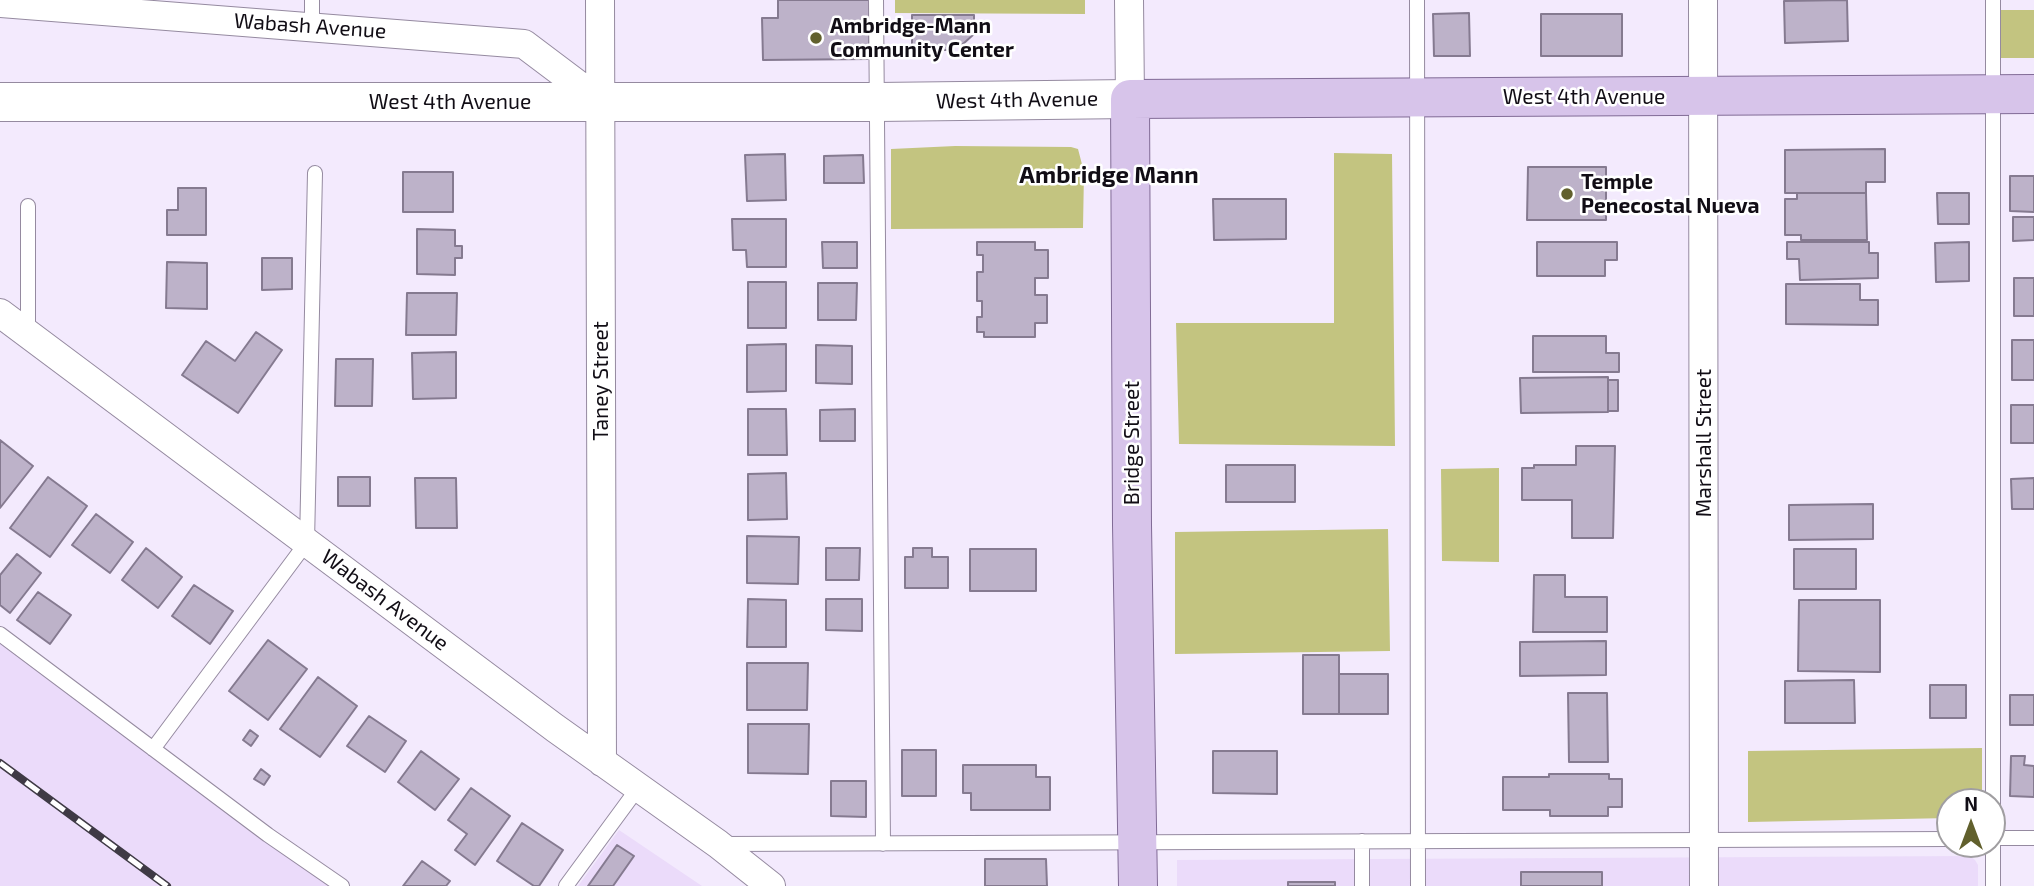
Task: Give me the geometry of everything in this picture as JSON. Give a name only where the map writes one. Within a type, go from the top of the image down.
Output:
[{"type":"main road","name":"West 4th Avenue","points":[[0,102],[877,102],[2034,94]]},
{"type":"main road","name":"Bridge Street","points":[[1130,99],[1132,511],[1138,886]]},
{"type":"street","name":"Taney Street","points":[[600,0],[602,762]]},
{"type":"street","name":"Bridge Street","points":[[1129,0],[1130,99]]},
{"type":"street","name":"Marshall Street","points":[[1703,0],[1704,886]]},
{"type":"street","name":"Wabash Avenue","points":[[0,3],[312,13],[524,44],[601,102]]},
{"type":"street","name":"Wabash Avenue","points":[[0,313],[771,886]]},
{"type":"lane","points":[[876,0],[883,844]]},
{"type":"lane","points":[[1418,0],[1418,886]]},
{"type":"lane","points":[[1993,0],[1993,788]]},
{"type":"lane","points":[[153,749],[307,542],[315,173]]},
{"type":"lane","points":[[28,206],[28,334]]},
{"type":"lane","points":[[0,634],[268,835],[342,886]]},
{"type":"lane","points":[[566,886],[638,788]]},
{"type":"lane","points":[[2006,838],[2034,838]]},
{"type":"lane","points":[[718,844],[1936,839]]},
{"type":"lane","points":[[1362,886],[1363,841]]},
{"type":"lane","points":[[1993,858],[1993,886]]},
{"type":"shaded area","points":[[0,638],[340,886],[0,886]]},
{"type":"shaded area","points":[[619,830],[702,886],[578,886]]},
{"type":"shaded area","points":[[1936,856],[1972,858],[1978,865],[1978,886],[1177,886],[1177,860]]},
{"type":"green space","points":[[895,0],[1085,0],[1085,14],[895,13]]},
{"type":"green space","points":[[2001,10],[2034,10],[2034,58],[2001,58]]},
{"type":"green space","points":[[955,146],[1078,149],[1084,172],[1083,228],[891,229],[891,149]]},
{"type":"green space","points":[[1334,153],[1392,154],[1395,446],[1179,444],[1176,323],[1334,323]]},
{"type":"green space","points":[[1499,468],[1499,562],[1442,561],[1441,469]]},
{"type":"green space","points":[[1388,529],[1390,651],[1175,654],[1175,532]]},
{"type":"green space","points":[[1982,748],[1982,788],[1936,788],[1936,818],[1748,822],[1748,751]]},
{"type":"building","name":"Ambridge-Mann Community Center","points":[[778,0],[869,0],[869,59],[763,60],[762,18],[778,18]]},
{"type":"building","points":[[1847,0],[1848,41],[1785,43],[1784,1]]},
{"type":"building","points":[[1469,13],[1470,56],[1434,56],[1433,14]]},
{"type":"building","points":[[1541,14],[1622,14],[1622,56],[1541,56]]},
{"type":"building","points":[[912,15],[974,15],[974,34],[963,44],[951,45],[951,50],[912,50]]},
{"type":"building","points":[[1885,149],[1885,182],[1866,182],[1866,193],[1785,193],[1785,150]]},
{"type":"building","points":[[785,154],[786,200],[747,201],[745,155]]},
{"type":"building","points":[[863,155],[864,183],[824,183],[824,156]]},
{"type":"building","name":"Temple Penecostal Nueva","points":[[1528,167],[1606,167],[1606,220],[1527,220]]},
{"type":"building","points":[[403,172],[453,172],[453,212],[403,212]]},
{"type":"building","points":[[2010,176],[2034,176],[2034,212],[2010,211]]},
{"type":"building","points":[[178,188],[206,188],[206,235],[167,235],[167,210],[178,210]]},
{"type":"building","points":[[1797,193],[1866,193],[1867,240],[1801,240],[1801,235],[1785,235],[1785,199],[1797,199]]},
{"type":"building","points":[[1937,193],[1969,193],[1969,224],[1938,224]]},
{"type":"building","points":[[1213,199],[1286,199],[1286,239],[1214,240]]},
{"type":"building","points":[[2013,217],[2034,217],[2034,240],[2013,241]]},
{"type":"building","points":[[732,219],[786,219],[786,267],[747,267],[746,250],[733,250]]},
{"type":"building","points":[[417,229],[455,230],[455,246],[462,246],[462,258],[455,258],[455,275],[417,274]]},
{"type":"building","points":[[822,242],[857,242],[857,268],[823,268]]},
{"type":"building","points":[[977,242],[1035,242],[1035,250],[1048,250],[1048,278],[1035,278],[1035,295],[1047,295],[1047,323],[1035,323],[1035,337],[984,337],[984,332],[977,332],[977,317],[982,317],[982,301],[977,301],[977,272],[983,272],[983,255],[977,255]]},
{"type":"building","points":[[1537,242],[1617,242],[1617,260],[1605,260],[1605,276],[1537,276]]},
{"type":"building","points":[[1787,242],[1869,242],[1869,253],[1878,253],[1878,278],[1800,280],[1799,259],[1787,259]]},
{"type":"building","points":[[1969,242],[1969,281],[1936,282],[1935,243]]},
{"type":"building","points":[[262,258],[292,258],[292,289],[262,290]]},
{"type":"building","points":[[167,262],[207,263],[207,309],[166,308]]},
{"type":"building","points":[[2014,278],[2034,278],[2034,316],[2014,316]]},
{"type":"building","points":[[748,282],[786,282],[786,328],[748,328]]},
{"type":"building","points":[[818,283],[857,283],[856,320],[818,320]]},
{"type":"building","points":[[1786,284],[1860,284],[1860,300],[1878,300],[1878,325],[1786,324]]},
{"type":"building","points":[[407,293],[457,293],[456,335],[406,335]]},
{"type":"building","points":[[256,332],[282,350],[238,413],[182,375],[206,341],[235,361]]},
{"type":"building","points":[[1533,336],[1606,336],[1606,353],[1619,353],[1619,372],[1533,372]]},
{"type":"building","points":[[2012,340],[2034,340],[2034,380],[2012,380]]},
{"type":"building","points":[[786,344],[786,391],[747,392],[747,345]]},
{"type":"building","points":[[816,345],[852,346],[852,384],[816,383]]},
{"type":"building","points":[[456,352],[456,398],[413,399],[412,353]]},
{"type":"building","points":[[336,359],[373,359],[372,406],[335,406]]},
{"type":"building","points":[[1608,377],[1608,412],[1521,413],[1520,378]]},
{"type":"building","points":[[1608,380],[1618,380],[1618,411],[1608,411]]},
{"type":"building","points":[[2011,405],[2034,405],[2034,443],[2011,443]]},
{"type":"building","points":[[748,409],[786,409],[787,455],[748,455]]},
{"type":"building","points":[[855,409],[855,441],[820,441],[820,410]]},
{"type":"building","points":[[0,440],[33,466],[0,508]]},
{"type":"building","points":[[1576,446],[1615,446],[1613,538],[1572,538],[1572,500],[1522,500],[1522,468],[1534,468],[1534,465],[1576,465]]},
{"type":"building","points":[[1226,465],[1295,465],[1295,502],[1226,502]]},
{"type":"building","points":[[786,473],[787,519],[748,520],[748,474]]},
{"type":"building","points":[[48,477],[87,506],[50,557],[10,528]]},
{"type":"building","points":[[338,477],[370,477],[370,506],[338,506]]},
{"type":"building","points":[[415,478],[456,478],[457,528],[416,528]]},
{"type":"building","points":[[2034,478],[2034,509],[2012,509],[2011,479]]},
{"type":"building","points":[[1873,504],[1873,539],[1789,540],[1789,505]]},
{"type":"building","points":[[96,514],[133,542],[110,573],[72,545]]},
{"type":"building","points":[[747,536],[799,537],[798,584],[747,583]]},
{"type":"building","points":[[146,548],[182,577],[158,608],[122,580]]},
{"type":"building","points":[[826,548],[860,548],[859,580],[826,580]]},
{"type":"building","points":[[913,548],[932,548],[932,557],[948,557],[948,588],[905,588],[905,557],[913,557]]},
{"type":"building","points":[[970,549],[1036,549],[1036,591],[970,591]]},
{"type":"building","points":[[1794,549],[1856,549],[1856,589],[1794,589]]},
{"type":"building","points":[[17,554],[41,573],[10,613],[0,605],[0,575]]},
{"type":"building","points":[[1534,575],[1565,575],[1565,597],[1607,597],[1607,632],[1533,632]]},
{"type":"building","points":[[194,585],[233,611],[210,644],[172,616]]},
{"type":"building","points":[[38,592],[71,615],[50,644],[17,620]]},
{"type":"building","points":[[748,599],[786,600],[786,647],[747,647]]},
{"type":"building","points":[[826,599],[862,599],[862,631],[826,630]]},
{"type":"building","points":[[1799,600],[1880,600],[1880,672],[1798,671]]},
{"type":"building","points":[[268,640],[307,669],[268,720],[229,691]]},
{"type":"building","points":[[1606,641],[1606,675],[1520,676],[1520,642]]},
{"type":"building","points":[[1303,655],[1339,655],[1339,714],[1303,714]]},
{"type":"building","points":[[747,663],[808,663],[807,710],[747,710]]},
{"type":"building","points":[[1339,674],[1388,674],[1388,714],[1339,714]]},
{"type":"building","points":[[318,677],[357,706],[320,757],[280,729]]},
{"type":"building","points":[[1854,680],[1855,723],[1785,723],[1785,681]]},
{"type":"building","points":[[1930,685],[1966,685],[1966,718],[1930,718]]},
{"type":"building","points":[[1568,693],[1607,693],[1608,762],[1569,762]]},
{"type":"building","points":[[2010,695],[2034,695],[2034,725],[2010,725]]},
{"type":"building","points":[[369,716],[406,741],[385,772],[347,746]]},
{"type":"building","points":[[748,724],[809,724],[808,774],[748,773]]},
{"type":"building","points":[[250,730],[258,736],[251,746],[243,740]]},
{"type":"building","points":[[902,750],[936,750],[936,796],[902,796]]},
{"type":"building","points":[[421,751],[459,779],[435,810],[398,782]]},
{"type":"building","points":[[1213,751],[1277,751],[1277,794],[1213,793]]},
{"type":"building","points":[[2011,756],[2025,756],[2024,765],[2034,766],[2034,797],[2010,796]]},
{"type":"building","points":[[963,765],[1036,765],[1036,777],[1050,777],[1050,810],[971,810],[971,793],[963,793]]},
{"type":"building","points":[[261,769],[270,776],[264,785],[254,779]]},
{"type":"building","points":[[1549,774],[1609,774],[1609,779],[1622,779],[1622,807],[1608,807],[1608,816],[1550,816],[1550,810],[1503,810],[1503,777],[1549,777]]},
{"type":"building","points":[[831,781],[866,781],[866,817],[831,816]]},
{"type":"building","points":[[471,788],[510,816],[475,865],[455,850],[467,834],[448,820]]},
{"type":"building","points":[[522,823],[563,850],[539,886],[534,886],[497,861]]},
{"type":"building","points":[[617,845],[634,856],[613,886],[588,886]]},
{"type":"building","points":[[985,859],[1046,859],[1047,886],[985,886]]},
{"type":"building","points":[[422,861],[450,881],[446,886],[403,886]]},
{"type":"building","points":[[1521,872],[1602,872],[1602,886],[1521,886]]},
{"type":"building","points":[[1288,882],[1335,882],[1335,886],[1288,886]]},
{"type":"railway","points":[[0,763],[167,886]]},
{"type":"place","name":"Ambridge-Mann Community Center","points":[[816,38]]},
{"type":"place","name":"Temple Penecostal Nueva","points":[[1567,194]]},
{"type":"district","name":"Ambridge Mann","points":[[1109,175]]}]
